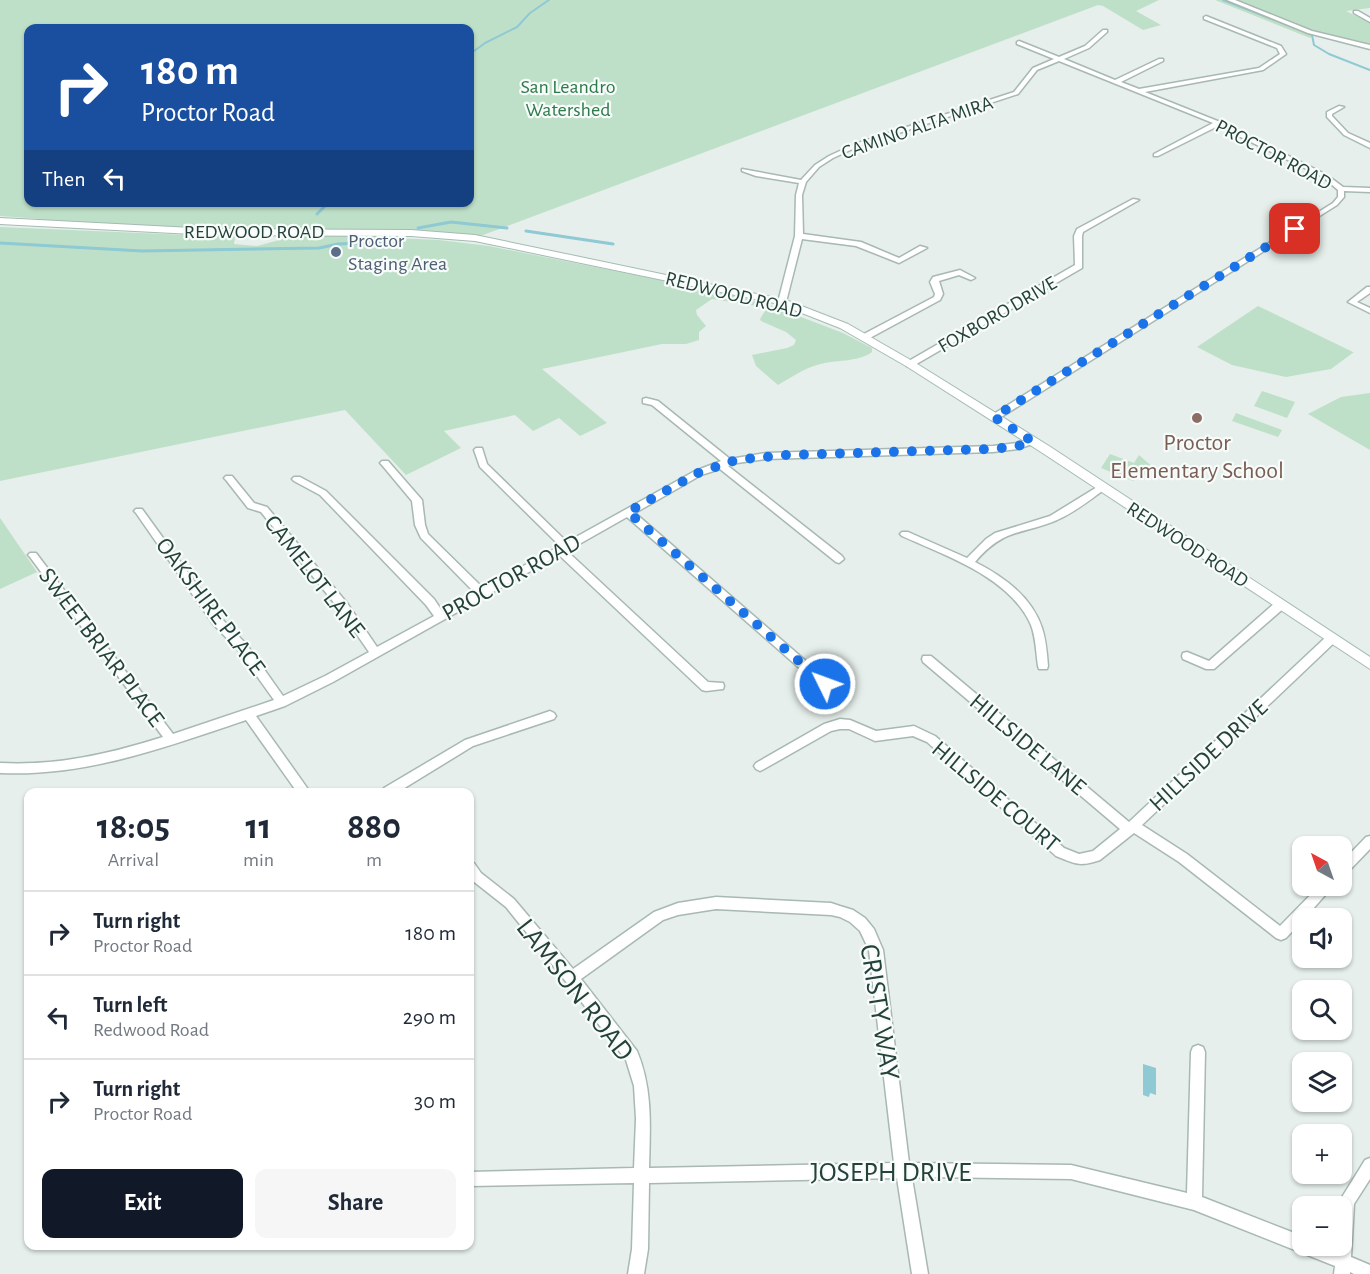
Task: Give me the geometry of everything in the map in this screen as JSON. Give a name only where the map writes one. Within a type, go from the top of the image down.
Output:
[{"type":"main road","name":"REDWOOD ROAD","points":[[0,221],[212,232],[411,233],[475,238],[782,302],[865,337],[910,364],[1032,441],[1370,664]]},
{"type":"street","points":[[1230,0],[1310,32],[1370,47]]},
{"type":"street","points":[[1356,12],[1370,20]]},
{"type":"street","points":[[1139,91],[1261,69],[1283,54],[1279,47],[1206,18]]},
{"type":"street","name":"CAMINO ALTA MIRA","points":[[803,182],[817,166],[842,151],[1016,93],[1035,69],[1087,47],[1105,31]]},
{"type":"street","name":"PROCTOR ROAD","points":[[994,417],[1335,204],[1341,197],[1341,189],[1325,176],[1218,123],[1019,43]]},
{"type":"street","points":[[1115,82],[1161,60]]},
{"type":"street","points":[[1341,107],[1329,112],[1329,116],[1346,134],[1370,146]]},
{"type":"street","points":[[1156,155],[1218,123]]},
{"type":"street","points":[[744,170],[803,182],[798,200],[799,236],[782,302]]},
{"type":"street","points":[[1341,189],[1370,190]]},
{"type":"street","name":"FOXBORO DRIVE","points":[[910,364],[1079,266],[1078,236],[1080,231],[1135,200]]},
{"type":"street","points":[[799,236],[858,244],[899,261]]},
{"type":"street","points":[[888,266],[923,248]]},
{"type":"street","points":[[865,337],[938,298],[939,294],[934,282],[936,279],[960,272],[971,278]]},
{"type":"street","points":[[1370,289],[1352,302],[1370,310]]},
{"type":"street","points":[[646,401],[655,403],[839,559]]},
{"type":"street","name":"PROCTOR ROAD","points":[[0,768],[61,767],[113,757],[281,703],[698,473],[724,463],[784,455],[993,449],[1018,446],[1032,441]]},
{"type":"street","points":[[479,450],[483,465],[563,548],[706,687],[719,687]]},
{"type":"street","points":[[385,463],[420,505],[420,525],[424,536],[482,593]]},
{"type":"street","name":"CAMELOT LANE","points":[[229,478],[251,506],[264,509],[343,606],[375,652]]},
{"type":"street","points":[[297,479],[323,493],[440,616]]},
{"type":"street","points":[[968,564],[981,547],[1000,534],[1059,515],[1102,487]]},
{"type":"street","name":"OAKSHIRE PLACE","points":[[138,511],[217,621],[243,648],[276,692],[281,703]]},
{"type":"street","points":[[628,512],[825,684]]},
{"type":"street","points":[[905,534],[968,564],[1002,584],[1026,609],[1039,635],[1042,666]]},
{"type":"street","name":"SWEETBRIAR PLACE","points":[[33,555],[171,740]]},
{"type":"street","points":[[1187,656],[1210,666],[1280,605]]},
{"type":"street","name":"HILLSIDE DRIVE","points":[[1078,860],[1096,855],[1131,827],[1331,639]]},
{"type":"street","name":"HILLSIDE LANE","points":[[927,659],[1131,827],[1183,858],[1281,934],[1317,896]]},
{"type":"street","points":[[249,715],[301,788]]},
{"type":"street","points":[[405,788],[469,743],[550,716]]},
{"type":"street","name":"HILLSIDE COURT","points":[[760,766],[828,727],[840,724],[850,725],[875,736],[914,731],[931,739],[1060,852],[1078,860]]},
{"type":"street","points":[[1352,860],[1370,841]]},
{"type":"street","name":"LAMSON ROAD","points":[[474,873],[510,903],[623,1041],[638,1070],[643,1119],[640,1250],[636,1274]]},
{"type":"street","name":"CRISTY WAY","points":[[572,978],[643,926],[659,916],[678,909],[716,903],[831,909],[849,913],[870,933],[876,950],[903,1170],[920,1274]]},
{"type":"street","points":[[1194,1202],[1198,1052]]},
{"type":"street","points":[[1342,1267],[1347,1202],[1370,1165]]},
{"type":"street","name":"JOSEPH DRIVE","points":[[474,1179],[903,1170],[1071,1172],[1194,1202],[1292,1241]]},
{"type":"street","name":"JOSEPH DRIVE","points":[[1322,1256],[1342,1267],[1370,1273]]},
{"type":"green space","name":"San Leandro Watershed","points":[[0,0],[1159,0],[1136,11],[1161,25],[1143,30],[1098,5],[475,238],[411,233],[212,232],[36,224],[40,219],[0,216]]},
{"type":"green space","points":[[1215,0],[1370,0],[1370,8],[1346,11],[1370,23],[1370,46],[1317,32],[1310,38]]},
{"type":"green space","points":[[0,227],[235,237],[234,244],[257,246],[290,237],[329,235],[439,240],[489,246],[701,288],[767,304],[843,333],[872,348],[872,352],[860,358],[812,367],[778,385],[756,366],[752,355],[787,348],[794,345],[796,340],[786,332],[761,321],[765,311],[757,306],[712,299],[696,310],[697,315],[706,326],[699,332],[699,340],[686,344],[662,344],[542,369],[607,423],[580,436],[559,418],[533,431],[515,415],[444,431],[461,448],[406,475],[345,410],[0,481]]},
{"type":"green space","points":[[1258,306],[1354,352],[1331,369],[1286,377],[1232,365],[1197,347]]},
{"type":"green space","points":[[1262,391],[1295,402],[1287,418],[1254,406]]},
{"type":"green space","points":[[1370,393],[1370,450],[1308,414],[1341,397]]},
{"type":"green space","points":[[1236,413],[1282,430],[1278,437],[1232,421]]},
{"type":"green space","points":[[1110,454],[1134,463],[1139,455],[1155,469],[1133,481],[1101,468]]},
{"type":"green space","points":[[0,518],[37,572],[0,589]]},
{"type":"water","points":[[1143,1064],[1156,1068],[1156,1095],[1150,1093],[1149,1097],[1143,1095]]},
{"type":"waterway","points":[[474,51],[517,27],[530,13],[549,0]]},
{"type":"waterway","points":[[1223,0],[1295,28]]},
{"type":"waterway","points":[[1305,32],[1312,35],[1314,45],[1329,54],[1370,70]]},
{"type":"waterway","points":[[317,214],[324,207]]},
{"type":"waterway","points":[[418,228],[451,222],[507,228]]},
{"type":"waterway","points":[[526,231],[613,244]]},
{"type":"waterway","points":[[0,243],[142,251],[319,248],[338,244],[381,242]]},
{"type":"place","name":"Proctor Staging Area","points":[[336,252]]},
{"type":"place","name":"Proctor Elementary School","points":[[1197,418]]},
{"type":"route","points":[[825,684],[628,512],[711,467],[750,457],[993,449],[1018,446],[1032,441],[994,417],[1295,229]]}]
